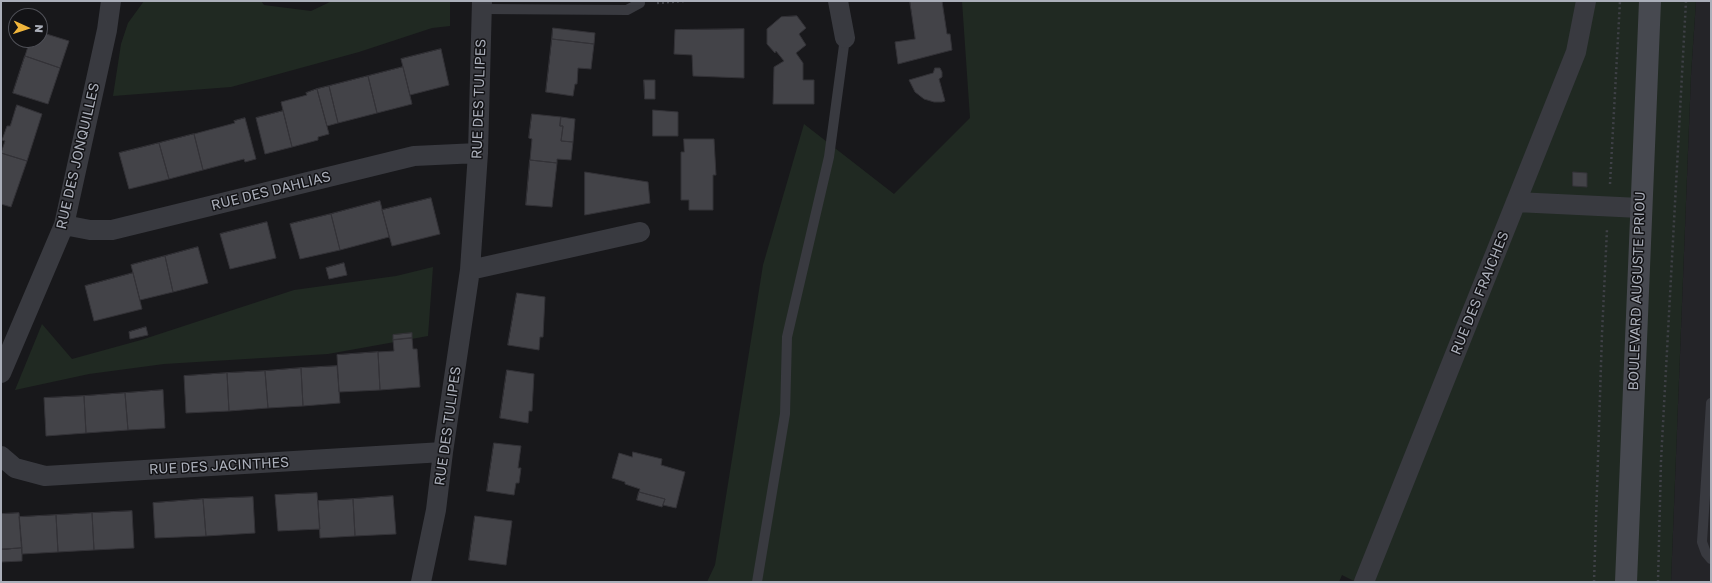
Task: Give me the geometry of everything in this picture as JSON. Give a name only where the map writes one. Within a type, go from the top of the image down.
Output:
[{"type":"main road","name":"BOULEVARD AUGUSTE PRIOU","points":[[1626,582],[1640,208],[1650,1]]},
{"type":"street","name":"RUE DES JONQUILLES","points":[[1,373],[64,225],[107,30],[111,1]]},
{"type":"street","points":[[838,1],[845,38]]},
{"type":"street","name":"RUE DES FRAICHES","points":[[1364,582],[1576,52],[1586,1]]},
{"type":"street","name":"RUE DES TULIPES","points":[[421,582],[436,510],[443,452],[470,270],[478,153],[482,5]]},
{"type":"street","name":"RUE DES DAHLIAS","points":[[64,225],[90,230],[112,230],[414,156],[478,153]]},
{"type":"street","points":[[1516,202],[1640,208]]},
{"type":"street","points":[[470,270],[640,232]]},
{"type":"street","name":"RUE DES JACINTHES","points":[[1,456],[16,468],[46,476],[443,452]]},
{"type":"lane","points":[[482,5],[627,10],[640,3]]},
{"type":"lane","points":[[757,582],[785,414],[787,337],[829,157],[845,38]]},
{"type":"lane","points":[[1711,403],[1702,542],[1706,553],[1711,559]]},
{"type":"path","points":[[640,3],[684,1]]},
{"type":"path","points":[[1594,582],[1602,334],[1620,1]]},
{"type":"path","points":[[1658,582],[1661,460],[1686,1]]},
{"type":"shaded area","points":[[144,1],[261,1],[264,5],[311,11],[332,1],[450,1],[450,26],[432,28],[359,52],[231,87],[113,96],[121,44],[128,23]]},
{"type":"shaded area","points":[[962,1],[1696,1],[1691,75],[1671,582],[1356,582],[1342,575],[1339,582],[707,582],[715,565],[763,265],[804,124],[894,194],[970,118]]},
{"type":"shaded area","points":[[1696,1],[1711,1],[1711,582],[1671,582],[1691,75]]},
{"type":"shaded area","points":[[433,267],[428,336],[328,354],[164,364],[89,374],[15,390],[42,324],[72,359],[141,340],[294,290],[396,276]]},
{"type":"building","points":[[910,1],[942,1],[947,34],[950,34],[952,50],[898,64],[895,42],[915,39]]},
{"type":"building","points":[[797,16],[806,28],[799,34],[806,45],[796,53],[803,63],[803,80],[814,80],[814,104],[773,104],[774,67],[784,61],[776,51],[775,53],[767,44],[767,29],[781,17]]},
{"type":"building","points":[[553,28],[595,33],[594,44],[552,39]]},
{"type":"building","points":[[744,29],[744,78],[693,76],[692,55],[674,54],[675,30]]},
{"type":"building","points":[[48,34],[69,41],[60,68],[25,56],[28,48],[48,48]]},
{"type":"building","points":[[552,39],[594,44],[591,69],[578,68],[577,84],[575,84],[573,96],[546,92]]},
{"type":"building","points":[[441,49],[449,85],[410,95],[401,59]]},
{"type":"building","points":[[25,56],[60,68],[48,104],[13,93]]},
{"type":"building","points":[[403,67],[412,104],[377,113],[368,76]]},
{"type":"building","points":[[935,68],[940,68],[942,72],[942,77],[939,79],[945,101],[942,102],[934,102],[924,99],[915,92],[909,80],[933,73]]},
{"type":"building","points":[[368,76],[377,113],[338,123],[329,86]]},
{"type":"building","points":[[644,80],[655,80],[655,99],[645,99]]},
{"type":"building","points":[[329,86],[338,123],[327,126],[317,89]]},
{"type":"building","points":[[317,89],[329,134],[318,137],[318,140],[292,147],[281,102],[307,95],[306,93]]},
{"type":"building","points":[[17,105],[42,114],[27,161],[1,153],[5,141],[2,140],[7,126],[10,126]]},
{"type":"building","points":[[653,110],[678,112],[678,136],[653,136]]},
{"type":"building","points":[[283,111],[292,147],[265,154],[256,118]]},
{"type":"building","points":[[532,114],[561,117],[560,126],[563,126],[561,141],[573,142],[571,160],[557,159],[557,163],[530,160],[532,139],[529,138]]},
{"type":"building","points":[[561,117],[575,119],[573,142],[561,141],[563,126],[560,126]]},
{"type":"building","points":[[245,118],[256,159],[245,162],[244,159],[203,170],[194,134],[235,123],[234,121]]},
{"type":"building","points":[[194,134],[203,170],[169,179],[159,143]]},
{"type":"building","points":[[684,139],[714,139],[716,175],[713,175],[713,210],[689,210],[689,200],[681,200],[681,152],[684,152]]},
{"type":"building","points":[[159,143],[169,179],[129,189],[119,153]]},
{"type":"building","points":[[1,153],[27,161],[11,207],[1,204]]},
{"type":"building","points":[[530,160],[557,163],[552,207],[526,205]]},
{"type":"building","points":[[585,172],[648,182],[650,203],[585,215]]},
{"type":"building","points":[[1573,172],[1587,173],[1587,187],[1573,186]]},
{"type":"building","points":[[431,198],[440,234],[392,246],[382,210]]},
{"type":"building","points":[[380,201],[389,237],[340,250],[331,214]]},
{"type":"building","points":[[331,214],[340,250],[300,259],[290,224]]},
{"type":"building","points":[[267,222],[276,258],[230,269],[220,234]]},
{"type":"building","points":[[198,247],[208,283],[173,292],[165,256]]},
{"type":"building","points":[[165,256],[173,292],[140,300],[131,265]]},
{"type":"building","points":[[344,263],[347,275],[329,279],[326,268]]},
{"type":"building","points":[[133,273],[142,309],[94,321],[85,286]]},
{"type":"building","points":[[517,293],[545,297],[543,337],[540,337],[539,350],[508,345]]},
{"type":"building","points":[[146,327],[148,335],[130,339],[129,332]]},
{"type":"building","points":[[412,333],[412,338],[393,340],[393,335]]},
{"type":"building","points":[[412,338],[413,349],[417,349],[420,387],[380,390],[378,352],[394,351],[393,340]]},
{"type":"building","points":[[378,352],[380,390],[339,392],[337,355]]},
{"type":"building","points":[[337,366],[340,403],[303,406],[301,368]]},
{"type":"building","points":[[301,368],[303,406],[268,408],[265,371]]},
{"type":"building","points":[[507,370],[534,374],[532,411],[529,411],[528,423],[500,418]]},
{"type":"building","points":[[265,371],[268,408],[229,411],[227,373]]},
{"type":"building","points":[[227,373],[229,411],[186,413],[184,376]]},
{"type":"building","points":[[163,390],[165,428],[128,430],[125,393]]},
{"type":"building","points":[[125,393],[128,430],[86,433],[84,396]]},
{"type":"building","points":[[84,396],[86,433],[46,436],[44,398]]},
{"type":"building","points":[[494,443],[521,446],[518,468],[521,468],[519,483],[516,483],[514,495],[487,491]]},
{"type":"building","points":[[633,452],[662,459],[661,465],[685,472],[676,508],[663,505],[665,499],[639,492],[640,489],[612,478],[619,453],[632,457]]},
{"type":"building","points":[[639,492],[665,499],[662,507],[637,500]]},
{"type":"building","points":[[317,493],[320,529],[278,531],[275,495]]},
{"type":"building","points":[[393,496],[396,534],[355,536],[353,499]]},
{"type":"building","points":[[253,497],[255,533],[206,536],[203,499]]},
{"type":"building","points":[[203,499],[206,536],[155,538],[153,503]]},
{"type":"building","points":[[353,499],[355,536],[320,538],[318,501]]},
{"type":"building","points":[[132,511],[134,548],[94,550],[92,513]]},
{"type":"building","points":[[19,513],[22,548],[1,549],[1,514]]},
{"type":"building","points":[[92,513],[94,550],[58,552],[56,515]]},
{"type":"building","points":[[56,515],[58,552],[22,554],[19,517]]},
{"type":"building","points":[[475,516],[512,521],[506,565],[469,560]]},
{"type":"building","points":[[22,548],[22,561],[1,562],[1,550]]}]
